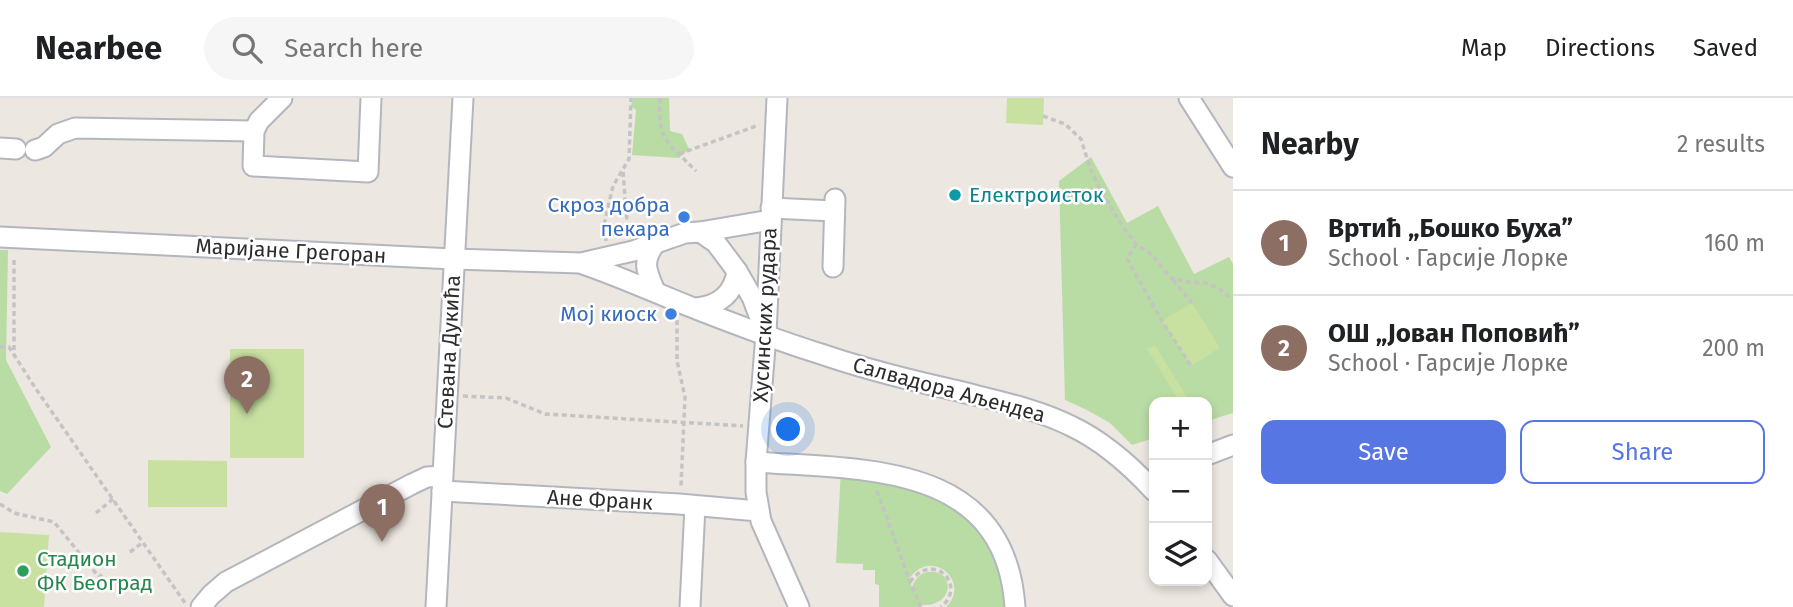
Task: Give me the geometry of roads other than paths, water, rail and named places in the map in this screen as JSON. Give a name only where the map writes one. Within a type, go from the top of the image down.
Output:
[{"type":"street","points":[[282,98],[254,131],[253,166],[369,172],[371,98]]},
{"type":"street","name":"Стевана Дукића","points":[[436,607],[463,98]]},
{"type":"street","name":"Хусинских рудара","points":[[777,98],[766,334],[756,462],[758,511],[768,540],[799,607]]},
{"type":"street","points":[[1189,98],[1233,167]]},
{"type":"street","points":[[17,149],[44,147],[58,134],[75,128],[254,131]]},
{"type":"street","name":"Маријане Грегоран","points":[[0,237],[581,263],[635,250],[685,233],[700,232],[771,214],[835,205],[834,267]]},
{"type":"street","points":[[700,232],[716,243],[737,271],[752,297],[766,334]]},
{"type":"street","points":[[655,244],[649,251],[646,263],[646,270],[655,291]]},
{"type":"street","name":"Маријане Грегоран","points":[[581,263],[766,334]]},
{"type":"street","points":[[695,308],[713,305],[723,299],[731,289],[737,271]]},
{"type":"street","points":[[695,308],[728,308],[739,305],[767,284]]},
{"type":"street","name":"Салвадора Аљендеа","points":[[766,334],[860,367],[1058,419],[1103,445],[1149,486]]},
{"type":"street","points":[[1212,452],[1233,445]]},
{"type":"street","points":[[756,462],[881,472],[918,481],[947,492],[969,508],[1000,546],[1010,574],[1015,607]]},
{"type":"street","points":[[201,607],[226,582],[427,477],[442,483]]},
{"type":"street","name":"Ане Франк","points":[[442,483],[758,511]]},
{"type":"street","points":[[687,505],[690,607]]},
{"type":"street","points":[[1212,566],[1233,596]]},
{"type":"place","name":"Електроисток","points":[[955,195]]},
{"type":"place","name":"Скроз добра пекара","points":[[684,217]]},
{"type":"place","name":"Мој киоск","points":[[671,314]]},
{"type":"place","name":"ОШ „Јован Поповић”","points":[[247,414]]},
{"type":"place","name":"Вртић „Бошко Буха”","points":[[382,542]]},
{"type":"place","name":"Стадион ФК Београд","points":[[23,571]]}]
